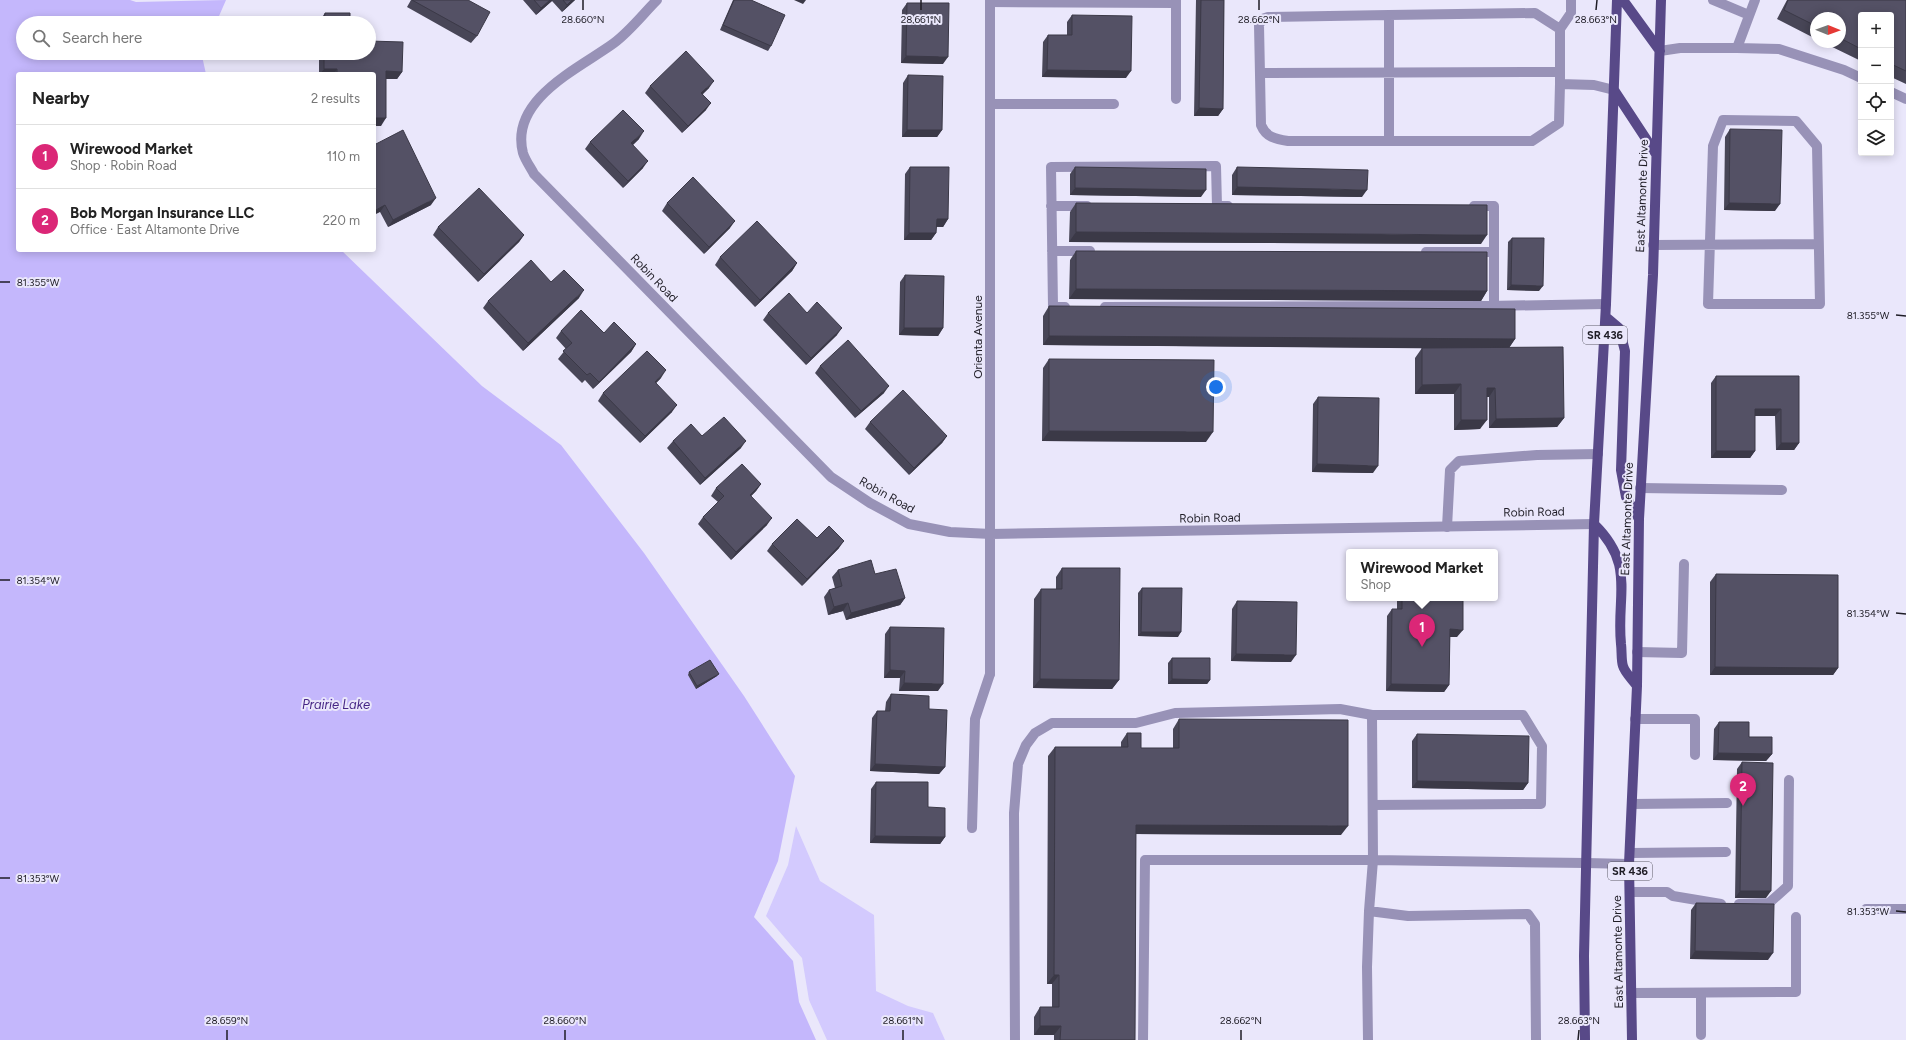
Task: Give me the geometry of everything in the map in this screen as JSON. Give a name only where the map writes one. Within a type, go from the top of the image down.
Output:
[{"type":"main road","name":"SR 436","points":[[1585,1040],[1584,956],[1594,524],[1606,317],[1617,0]]},
{"type":"main road","points":[[1623,0],[1660,50]]},
{"type":"main road","name":"East Altamonte Drive","points":[[1632,1040],[1630,853],[1637,686],[1639,519],[1654,245],[1661,0]]},
{"type":"main road","points":[[1614,90],[1656,154]]},
{"type":"main road","points":[[1606,317],[1619,328],[1625,351],[1621,470],[1626,497],[1639,519]]},
{"type":"main road","points":[[1594,524],[1606,536],[1616,552],[1619,562],[1622,575],[1620,638],[1623,666],[1637,686]]},
{"type":"street","name":"Robin Road","points":[[657,0],[615,42],[546,90],[528,112],[522,133],[523,153],[534,174],[831,477],[870,503],[909,524],[950,532],[991,534],[1594,524]]},
{"type":"street","points":[[1560,29],[1535,13],[1268,17],[1262,19],[1259,25],[1261,125],[1264,133],[1274,139],[1288,141],[1532,141],[1559,123],[1560,29],[1571,13],[1571,0]]},
{"type":"street","points":[[1714,0],[1749,14]]},
{"type":"street","points":[[1737,48],[1754,0]]},
{"type":"street","name":"Orienta Avenue","points":[[972,828],[975,719],[990,674],[990,1]]},
{"type":"street","points":[[990,1],[1176,1],[1176,99]]},
{"type":"street","points":[[1389,15],[1389,141]]},
{"type":"street","points":[[1660,50],[1680,48],[1778,49],[1844,70],[1858,77]]},
{"type":"street","points":[[1260,73],[1390,74],[1560,72]]},
{"type":"street","points":[[1560,84],[1594,85],[1614,90]]},
{"type":"street","points":[[1894,93],[1906,99]]},
{"type":"street","points":[[990,104],[1114,104]]},
{"type":"street","points":[[1723,120],[1796,121],[1817,146],[1818,244],[1820,304],[1708,304],[1713,146],[1723,120]]},
{"type":"street","points":[[1076,307],[1053,307],[1051,166],[1216,166],[1213,206],[1240,206]]},
{"type":"street","points":[[1051,206],[1099,206]]},
{"type":"street","points":[[1462,206],[1494,206],[1494,306]]},
{"type":"street","points":[[1654,245],[1818,244]]},
{"type":"street","points":[[1052,251],[1099,251]]},
{"type":"street","points":[[1415,252],[1494,252]]},
{"type":"street","points":[[1092,307],[1494,306],[1606,304]]},
{"type":"street","points":[[1447,527],[1450,470],[1459,461],[1537,455],[1598,454]]},
{"type":"street","points":[[1640,488],[1782,490]]},
{"type":"street","points":[[1637,652],[1682,653],[1684,564]]},
{"type":"street","points":[[1015,1040],[1014,813],[1018,764],[1026,745],[1035,733],[1052,723],[1136,723],[1175,712],[1340,710],[1372,715],[1523,715],[1542,746],[1541,804],[1373,805]]},
{"type":"street","points":[[1368,1040],[1366,967],[1368,911],[1373,860],[1372,715]]},
{"type":"street","points":[[1635,719],[1695,719],[1695,755]]},
{"type":"street","points":[[1630,892],[1667,892],[1673,896],[1713,904],[1769,904],[1788,886],[1789,780]]},
{"type":"street","points":[[1632,804],[1726,803]]},
{"type":"street","points":[[1630,853],[1726,852]]},
{"type":"street","points":[[1143,1040],[1145,860],[1373,860],[1630,864]]},
{"type":"street","points":[[1866,909],[1906,909]]},
{"type":"street","points":[[1368,911],[1408,916],[1528,914],[1535,924],[1536,1040]]},
{"type":"street","points":[[1631,993],[1796,992],[1796,917]]},
{"type":"street","points":[[1701,993],[1701,1035]]},
{"type":"shaded area","points":[[796,826],[820,881],[874,915],[876,991],[908,1006],[933,1013],[945,1040],[827,1040],[809,1000],[802,958],[766,916],[788,865]]},
{"type":"water","name":"Prairie Lake","points":[[0,0],[130,0],[136,2],[226,0],[219,16],[16,16],[16,60],[203,60],[206,72],[16,72],[16,252],[343,252],[482,386],[561,445],[644,553],[744,696],[795,776],[778,861],[754,917],[793,961],[799,1002],[816,1040],[0,1040]]},
{"type":"building","points":[[412,0],[468,0],[490,12],[477,36]]},
{"type":"building","points":[[534,0],[550,0],[541,8]]},
{"type":"building","points":[[563,0],[572,0],[567,5]]},
{"type":"building","points":[[734,0],[751,0],[785,15],[771,46],[723,25]]},
{"type":"building","points":[[1201,0],[1224,0],[1223,109],[1199,108]]},
{"type":"building","points":[[1788,0],[1906,0],[1906,71],[1894,65],[1894,12],[1858,12],[1858,47],[1846,41],[1846,12],[1810,12],[1810,23],[1784,10]]},
{"type":"building","points":[[907,3],[949,3],[948,57],[906,56]]},
{"type":"building","points":[[325,13],[350,13],[350,16],[325,16]]},
{"type":"building","points":[[1072,15],[1132,16],[1131,71],[1047,70],[1048,35],[1072,35]]},
{"type":"building","points":[[376,41],[403,42],[402,72],[386,71],[386,118],[376,118],[376,72],[337,72],[337,69],[324,69],[324,60],[376,60]]},
{"type":"building","points":[[686,51],[714,81],[701,93],[711,103],[688,126],[650,86]]},
{"type":"building","points":[[908,75],[943,76],[942,130],[907,130]]},
{"type":"building","points":[[623,110],[644,131],[631,143],[648,161],[628,181],[590,142]]},
{"type":"building","points":[[1730,129],[1782,130],[1780,204],[1729,203]]},
{"type":"building","points":[[403,130],[436,198],[393,220],[385,205],[376,210],[376,144]]},
{"type":"building","points":[[910,167],[949,167],[948,219],[937,219],[936,233],[909,233]]},
{"type":"building","points":[[1075,167],[1206,169],[1206,190],[1075,188]]},
{"type":"building","points":[[1237,167],[1368,170],[1367,190],[1237,187]]},
{"type":"building","points":[[693,177],[735,221],[709,247],[667,203]]},
{"type":"building","points":[[479,188],[524,235],[484,274],[438,227]]},
{"type":"building","points":[[1076,203],[1487,205],[1487,235],[1076,232]]},
{"type":"building","points":[[757,221],[797,263],[760,300],[720,257]]},
{"type":"building","points":[[1512,238],[1544,238],[1543,286],[1511,285]]},
{"type":"building","points":[[1076,251],[1487,252],[1487,291],[1076,289]]},
{"type":"building","points":[[531,260],[551,282],[564,270],[584,290],[528,343],[488,301]]},
{"type":"building","points":[[905,275],[944,276],[943,328],[904,328]]},
{"type":"building","points":[[789,293],[807,313],[817,302],[842,328],[811,358],[768,313]]},
{"type":"building","points":[[1049,306],[1515,309],[1515,339],[1049,336]]},
{"type":"building","points":[[581,310],[604,333],[614,322],[636,344],[599,382],[590,373],[587,375],[563,351],[572,343],[561,331]]},
{"type":"building","points":[[848,340],[889,386],[861,411],[820,366]]},
{"type":"building","points":[[1563,347],[1564,418],[1496,419],[1495,388],[1487,388],[1487,420],[1461,420],[1461,384],[1422,385],[1422,348]]},
{"type":"building","points":[[647,351],[666,370],[655,382],[677,405],[645,436],[603,393]]},
{"type":"building","points":[[1049,359],[1214,360],[1213,432],[1049,431]]},
{"type":"building","points":[[1716,376],[1799,376],[1799,443],[1781,443],[1781,409],[1755,409],[1755,451],[1716,451]]},
{"type":"building","points":[[903,390],[947,436],[914,468],[870,422]]},
{"type":"building","points":[[1318,397],[1379,398],[1378,466],[1317,464]]},
{"type":"building","points":[[724,417],[746,441],[705,478],[673,441],[691,424],[702,436]]},
{"type":"building","points":[[742,464],[761,484],[750,495],[772,518],[736,552],[703,517],[724,496],[716,488]]},
{"type":"building","points":[[797,519],[817,538],[829,526],[844,541],[807,579],[772,544]]},
{"type":"building","points":[[871,560],[875,574],[896,569],[905,598],[851,613],[848,603],[834,607],[829,590],[842,586],[838,570]]},
{"type":"building","points":[[1062,568],[1120,568],[1119,680],[1040,679],[1041,589],[1062,589]]},
{"type":"building","points":[[1716,574],[1838,575],[1838,668],[1715,667]]},
{"type":"building","points":[[1142,588],[1182,588],[1181,632],[1141,632]]},
{"type":"building","points":[[1237,601],[1297,602],[1296,655],[1236,654]]},
{"type":"building","points":[[1402,601],[1463,601],[1463,630],[1450,629],[1449,685],[1391,684],[1392,609],[1402,609]]},
{"type":"building","points":[[890,627],[944,628],[943,684],[904,683],[905,671],[890,670]]},
{"type":"building","points":[[1172,658],[1210,658],[1210,680],[1172,679]]},
{"type":"building","points":[[710,660],[719,674],[697,686],[689,672]]},
{"type":"building","points":[[891,694],[929,696],[929,709],[947,710],[945,767],[875,764],[877,711],[890,711]]},
{"type":"building","points":[[1179,719],[1348,720],[1348,826],[1136,825],[1135,1040],[1060,1040],[1061,1026],[1040,1026],[1040,1007],[1059,1007],[1059,975],[1054,975],[1055,747],[1128,747],[1127,733],[1141,733],[1141,748],[1179,748]]},
{"type":"building","points":[[1719,722],[1749,722],[1749,737],[1772,737],[1772,754],[1718,753]]},
{"type":"building","points":[[1417,734],[1529,736],[1528,783],[1417,781]]},
{"type":"building","points":[[1742,762],[1773,763],[1771,891],[1740,891]]},
{"type":"building","points":[[876,782],[928,782],[928,807],[945,808],[945,837],[875,836]]},
{"type":"building","points":[[1696,903],[1774,904],[1773,953],[1695,951]]},
{"type":"place","name":"Wirewood Market","points":[[1422,647]]},
{"type":"place","name":"Bob Morgan Insurance LLC","points":[[1743,806]]}]
